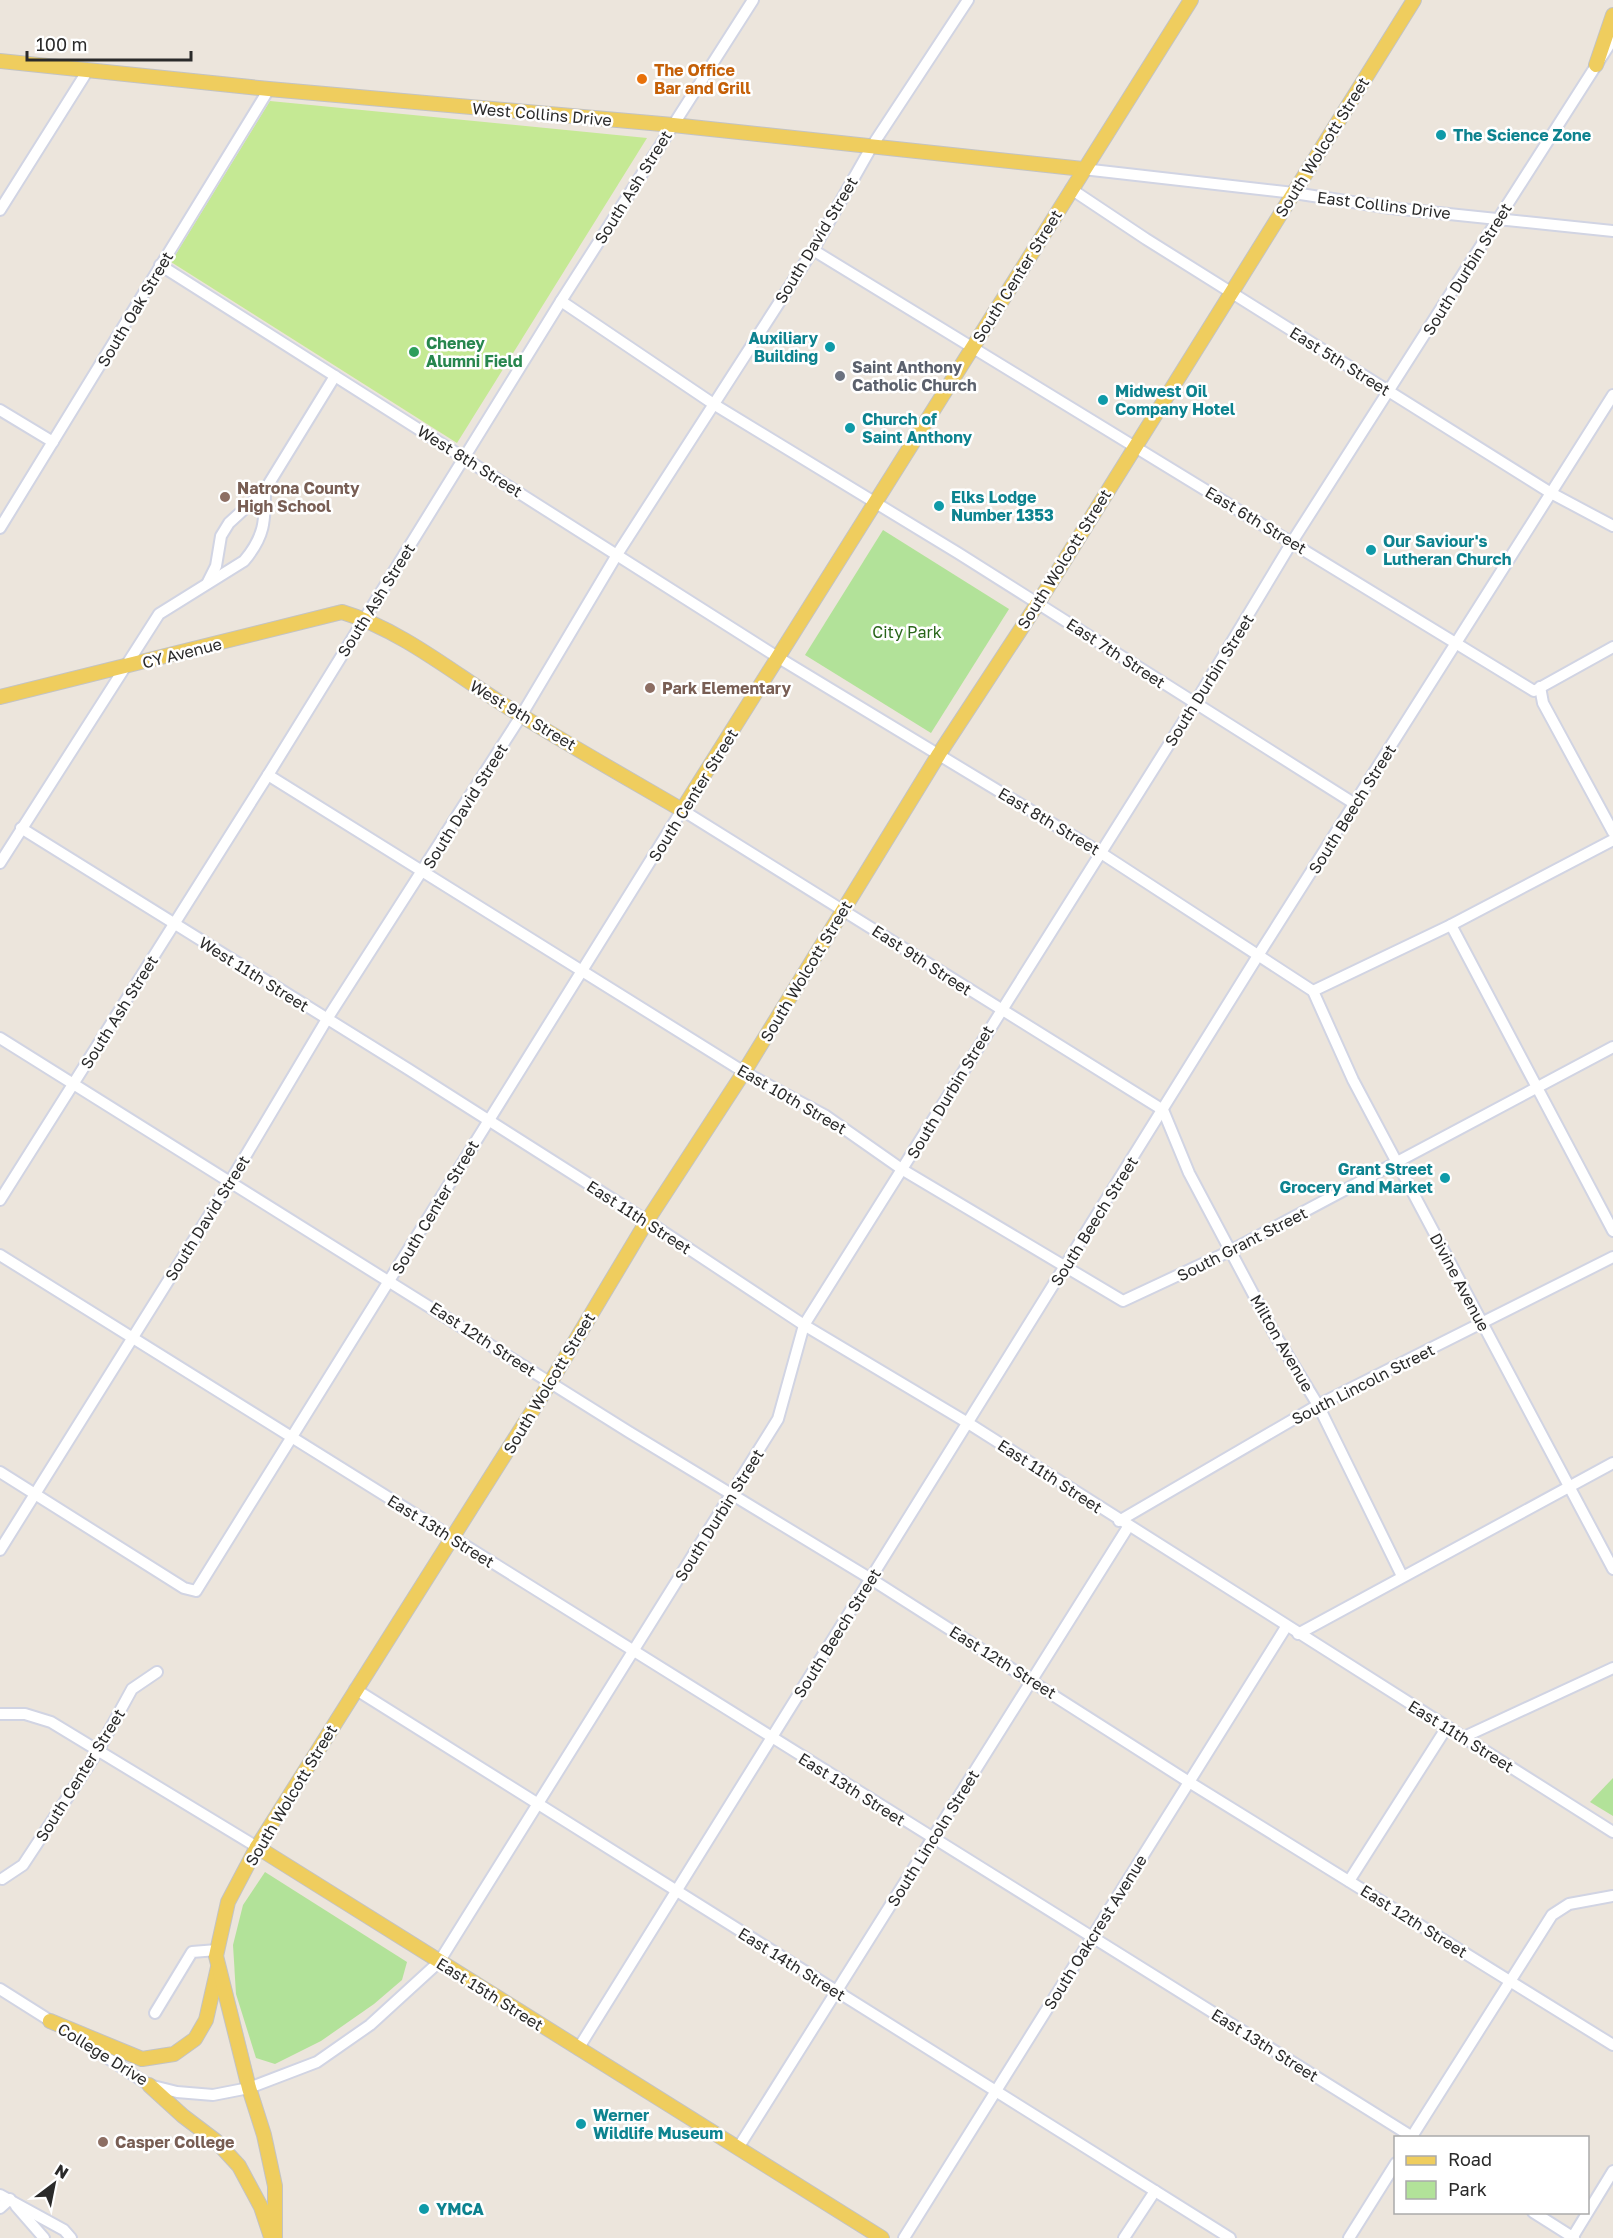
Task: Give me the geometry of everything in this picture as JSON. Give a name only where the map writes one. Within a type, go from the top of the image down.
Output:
[{"type":"main road","name":"South Center Street","points":[[682,810],[1191,0]]},
{"type":"main road","name":"South Wolcott Street","points":[[273,2238],[274,2186],[264,2135],[249,2088],[218,1965],[217,1950],[228,1902],[257,1847],[550,1383],[646,1221],[744,1072],[939,754],[1038,603],[1133,447],[1414,0]]},
{"type":"main road","points":[[1596,65],[1613,15]]},
{"type":"main road","name":"West Collins Drive","points":[[0,61],[269,89],[673,125],[1083,169]]},
{"type":"main road","name":"CY Avenue","points":[[0,697],[342,612],[364,619]]},
{"type":"main road","name":"West 9th Street","points":[[364,619],[521,716],[682,810]]},
{"type":"main road","name":"East 15th Street","points":[[257,1847],[882,2238]]},
{"type":"main road","points":[[50,2021],[142,2059],[174,2054],[195,2040],[206,2020],[218,1965]]},
{"type":"main road","points":[[149,2085],[183,2116],[216,2141],[239,2166],[261,2207],[273,2238]]},
{"type":"street","name":"South Ash Street","points":[[0,1200],[268,776],[561,301],[753,0]]},
{"type":"street","name":"South David Street","points":[[0,1550],[230,1182],[327,1019],[424,871],[521,716],[618,553],[716,405],[813,250],[872,146],[968,0]]},
{"type":"street","name":"South Durbin Street","points":[[249,2088],[316,2062],[370,2025],[439,1962],[778,1419],[804,1325],[903,1170],[1000,1010],[1195,704],[1292,542],[1390,392],[1613,39]]},
{"type":"street","points":[[0,210],[88,70]]},
{"type":"street","name":"South Oak Street","points":[[0,528],[269,89]]},
{"type":"street","name":"East Collins Drive","points":[[1083,169],[1294,193],[1391,208],[1613,231]]},
{"type":"street","name":"East 5th Street","points":[[1071,189],[1230,292],[1551,493],[1613,526]]},
{"type":"street","name":"East 6th Street","points":[[813,250],[1534,691],[1540,687]]},
{"type":"street","name":"West 8th Street","points":[[160,265],[618,553],[779,658]]},
{"type":"street","name":"East 7th Street","points":[[561,301],[716,405],[1038,603],[1355,804]]},
{"type":"street","points":[[207,584],[216,566],[221,536],[229,523],[265,490],[335,376]]},
{"type":"street","name":"South Beech Street","points":[[578,2049],[1259,954],[1613,394]]},
{"type":"street","points":[[0,410],[53,442]]},
{"type":"street","points":[[0,863],[159,614],[244,561],[250,553],[265,525],[265,490]]},
{"type":"street","points":[[1613,647],[1540,687],[1543,703],[1613,832]]},
{"type":"street","name":"East 8th Street","points":[[779,658],[1101,853],[1259,954],[1313,992]]},
{"type":"street","name":"East 10th Street","points":[[268,776],[744,1072],[826,1116],[903,1170],[1123,1301]]},
{"type":"street","name":"East 9th Street","points":[[682,810],[1163,1110]]},
{"type":"street","name":"South Center Street","points":[[35,1494],[184,1588],[196,1591],[391,1281],[487,1121],[584,971],[682,810]]},
{"type":"street","name":"West 11th Street","points":[[21,828],[487,1121]]},
{"type":"street","points":[[1313,992],[1451,925],[1613,840]]},
{"type":"street","points":[[1451,925],[1613,1231]]},
{"type":"street","name":"Divine Avenue","points":[[1313,992],[1353,1080],[1613,1569]]},
{"type":"street","name":"East 12th Street","points":[[0,1038],[391,1281],[550,1383],[871,1579],[1189,1782],[1613,2045]]},
{"type":"street","name":"South Grant Street","points":[[1123,1301],[1230,1251],[1398,1164],[1613,1047]]},
{"type":"street","name":"Milton Avenue","points":[[1163,1110],[1189,1173],[1274,1333],[1318,1405],[1402,1576]]},
{"type":"street","name":"East 11th Street","points":[[487,1121],[646,1221],[804,1325],[968,1423],[1613,1832]]},
{"type":"street","name":"East 13th Street","points":[[0,1256],[1410,2136]]},
{"type":"street","name":"South Lincoln Street","points":[[738,2148],[1032,1680],[1124,1524],[1318,1405],[1482,1325],[1613,1257]]},
{"type":"street","points":[[1298,1634],[1613,1463]]},
{"type":"street","points":[[0,1472],[35,1494]]},
{"type":"street","name":"South Oakcrest Avenue","points":[[904,2238],[1286,1626]]},
{"type":"street","points":[[1464,1737],[1613,1668]]},
{"type":"street","name":"South Center Street","points":[[2,1879],[23,1865],[98,1751],[132,1689],[157,1672]]},
{"type":"street","name":"East 14th Street","points":[[355,1689],[1230,2238]]},
{"type":"street","name":"East 15th Street","points":[[0,1714],[25,1714],[51,1722],[257,1847]]},
{"type":"street","points":[[1348,1881],[1447,1727]]},
{"type":"street","points":[[1413,2136],[1552,1915],[1569,1904],[1613,1896]]},
{"type":"street","points":[[155,2013],[192,1952],[217,1950]]},
{"type":"street","name":"College Drive","points":[[0,1989],[149,2085],[177,2092],[213,2095],[249,2088]]},
{"type":"street","points":[[1349,2238],[1394,2165]]},
{"type":"street","points":[[1589,2212],[1613,2172]]},
{"type":"street","points":[[1124,2238],[1155,2191]]},
{"type":"street","points":[[0,2208],[5,2197]]},
{"type":"street","points":[[5,2197],[44,2238]]},
{"type":"street","points":[[5,2197],[64,2230],[71,2238]]},
{"type":"street","points":[[1536,2214],[1573,2238],[1588,2214]]},
{"type":"green space","name":"Cheney Alumni Field","points":[[270,101],[647,138],[457,443],[171,262]]},
{"type":"green space","name":"City Park","points":[[883,530],[1009,609],[931,733],[805,655]]},
{"type":"green space","points":[[1613,1778],[1613,1816],[1590,1802]]},
{"type":"green space","points":[[265,1872],[407,1962],[402,1980],[374,2004],[321,2041],[275,2064],[256,2058],[236,1994],[233,1945],[243,1905]]},
{"type":"place","name":"The Office Bar and Grill","points":[[642,79]]},
{"type":"place","name":"The Science Zone","points":[[1441,135]]},
{"type":"place","name":"Auxiliary Building","points":[[830,347]]},
{"type":"place","name":"Cheney Alumni Field","points":[[414,352]]},
{"type":"place","name":"Saint Anthony Catholic Church","points":[[840,376]]},
{"type":"place","name":"Midwest Oil Company Hotel","points":[[1103,400]]},
{"type":"place","name":"Church of Saint Anthony","points":[[850,428]]},
{"type":"place","name":"Natrona County High School","points":[[225,497]]},
{"type":"place","name":"Elks Lodge Number 1353","points":[[939,506]]},
{"type":"place","name":"Our Saviour's Lutheran Church","points":[[1371,550]]},
{"type":"place","name":"Park Elementary","points":[[650,688]]},
{"type":"place","name":"Grant Street Grocery and Market","points":[[1445,1178]]},
{"type":"place","name":"Werner Wildlife Museum","points":[[581,2124]]},
{"type":"place","name":"Casper College","points":[[103,2142]]},
{"type":"place","name":"YMCA","points":[[424,2209]]}]
